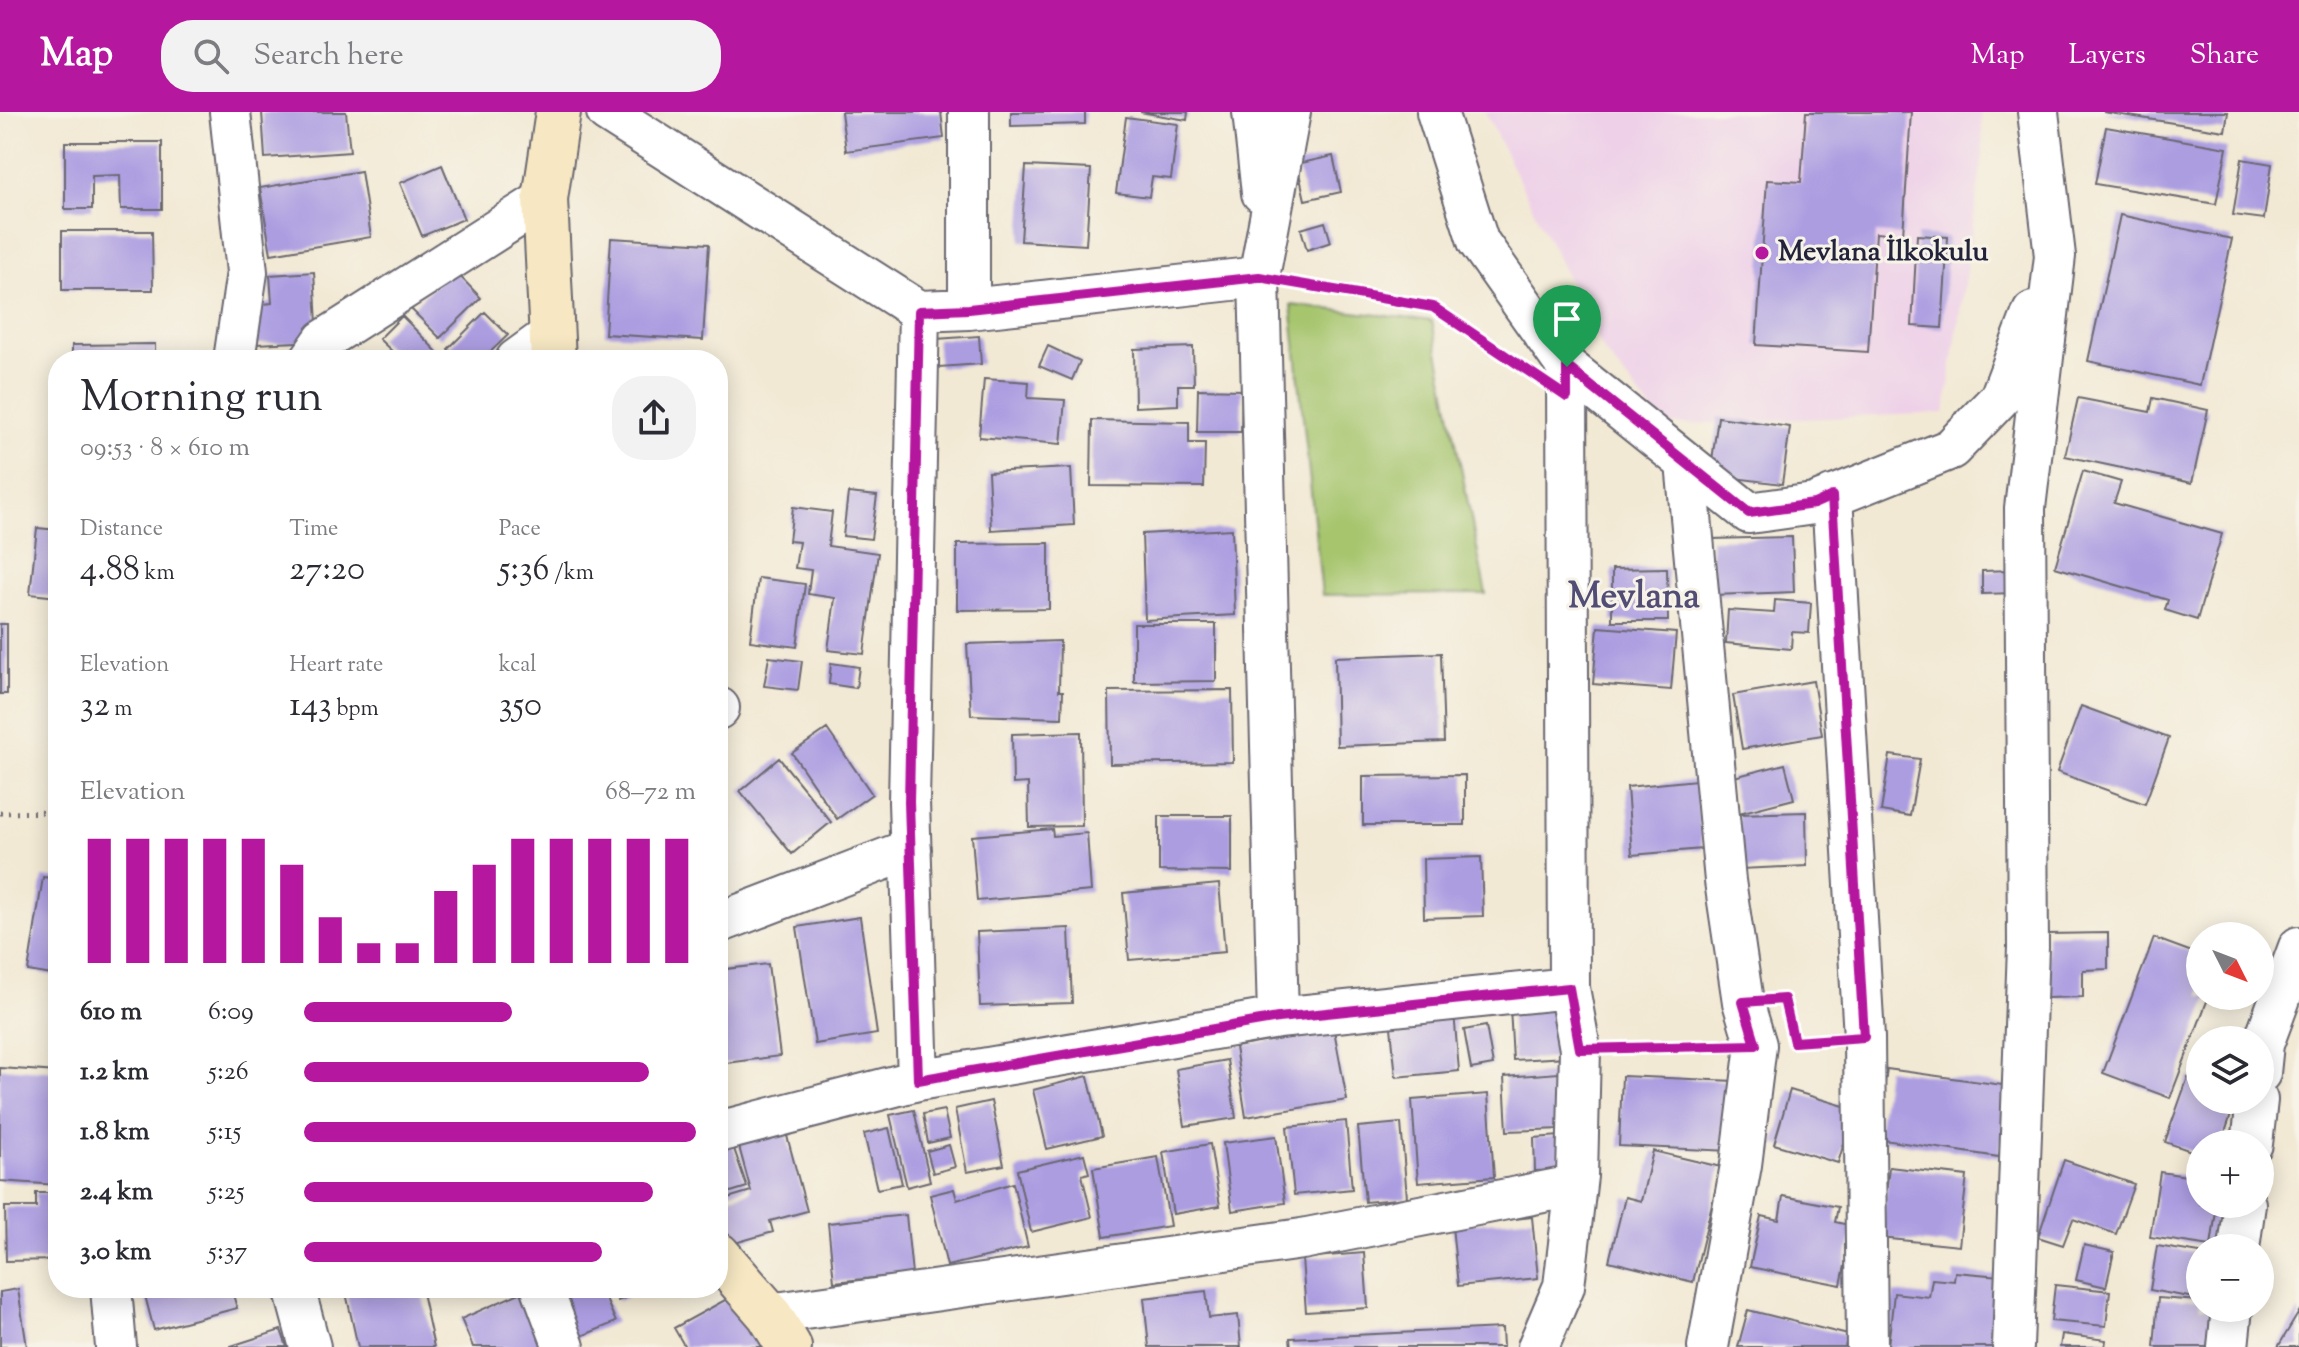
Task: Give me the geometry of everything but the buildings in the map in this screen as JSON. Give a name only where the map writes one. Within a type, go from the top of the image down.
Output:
[{"type":"street","points":[[230,112],[247,272],[235,350]]},
{"type":"street","points":[[553,347],[545,199],[558,112]]},
{"type":"street","points":[[607,112],[919,311],[969,309],[1259,277]]},
{"type":"street","points":[[969,112],[969,309]]},
{"type":"street","points":[[1253,112],[1267,237]]},
{"type":"street","points":[[1278,1018],[1259,277],[1290,112]]},
{"type":"street","points":[[1437,112],[1478,241],[1567,382],[1686,463],[1749,513],[1814,504],[1951,449],[2000,398],[2055,256]]},
{"type":"street","points":[[2013,1347],[2028,947],[2025,508],[2055,256],[2038,112]]},
{"type":"street","points":[[317,350],[324,340],[545,199]]},
{"type":"street","points":[[918,1080],[911,849],[919,311]]},
{"type":"street","points":[[1538,1347],[1564,1286],[1577,1176],[1580,1049],[1569,988],[1567,382]]},
{"type":"street","points":[[1686,463],[1725,881],[1743,1002],[1773,1036],[1741,1165],[1708,1347]]},
{"type":"street","points":[[1832,496],[1864,1037],[1867,1347]]},
{"type":"street","points":[[728,919],[911,849]]},
{"type":"street","points":[[2273,1026],[2299,947]]},
{"type":"street","points":[[728,1129],[918,1080],[1278,1018],[1569,988]]},
{"type":"street","points":[[2274,1047],[2299,1025]]},
{"type":"street","points":[[728,1267],[779,1331],[1302,1239],[1574,1186]]},
{"type":"street","points":[[112,1298],[116,1347]]},
{"type":"street","points":[[297,1298],[310,1347]]},
{"type":"street","points":[[546,1298],[564,1347]]},
{"type":"street","points":[[2228,1347],[2231,1322]]},
{"type":"path","points":[[1259,277],[1433,307],[1567,382]]},
{"type":"path","points":[[0,813],[48,812]]},
{"type":"path","points":[[1580,1049],[1773,1036],[1794,1042],[1864,1037]]},
{"type":"shaded area","name":"Mevlana İlkokulu","points":[[1485,112],[1981,112],[1983,154],[1945,413],[1663,425],[1604,351]]},
{"type":"green space","points":[[1291,305],[1432,321],[1486,594],[1322,595]]},
{"type":"place","name":"Mevlana İlkokulu","points":[[1762,253]]},
{"type":"district","name":"Mevlana","points":[[1634,598]]},
{"type":"route","points":[[1259,277],[1433,307],[1567,397],[1567,367],[1749,513],[1814,504],[1832,496],[1864,1037],[1794,1042],[1784,999],[1743,1002],[1756,1045],[1580,1049],[1569,988],[1278,1018],[918,1080],[909,802],[919,311],[969,309],[1259,277]]}]
